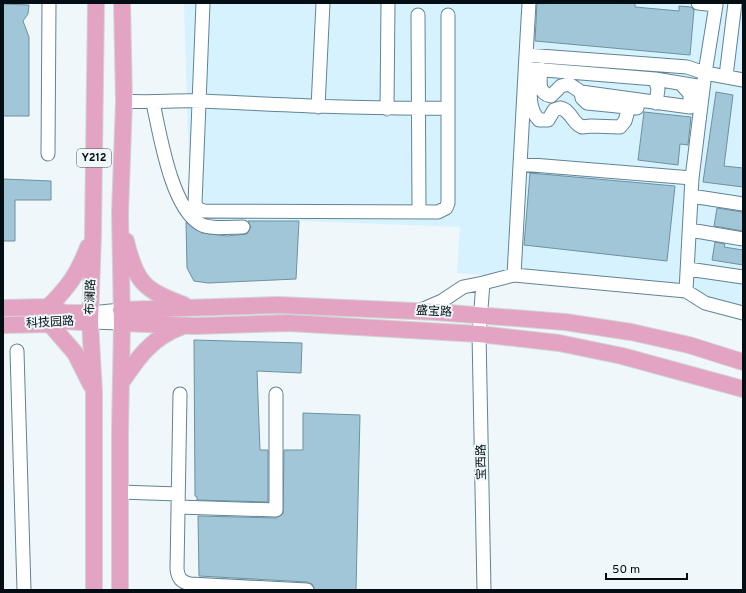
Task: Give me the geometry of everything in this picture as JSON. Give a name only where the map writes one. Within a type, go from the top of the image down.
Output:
[{"type":"main road","name":"布澜路","points":[[94,590],[94,392],[90,317],[93,241],[96,3]]},
{"type":"main road","name":"Y212","points":[[120,590],[120,213],[124,101],[122,3]]},
{"type":"main road","points":[[120,213],[130,260],[142,282],[152,291],[191,307]]},
{"type":"main road","points":[[48,307],[63,293],[82,265],[93,241],[120,250]]},
{"type":"main road","name":"盛宝路","points":[[121,316],[191,307],[278,305],[418,311],[565,322],[631,332],[688,346],[743,362]]},
{"type":"main road","name":"科技园路","points":[[3,308],[48,307],[66,313],[90,317]]},
{"type":"main road","name":"盛宝路","points":[[121,316],[195,326],[289,323],[479,334],[559,343],[622,356],[743,389]]},
{"type":"main road","name":"科技园路","points":[[3,325],[50,324],[90,317]]},
{"type":"main road","points":[[50,324],[75,353],[94,392]]},
{"type":"main road","points":[[120,383],[155,340],[180,327],[195,326]]},
{"type":"street","points":[[48,154],[49,3]]},
{"type":"street","points":[[203,3],[195,203],[198,209],[204,211],[443,211],[448,203],[448,15]]},
{"type":"street","points":[[318,107],[323,3]]},
{"type":"street","points":[[386,109],[388,3]]},
{"type":"street","points":[[514,275],[529,3]]},
{"type":"street","points":[[686,292],[692,178],[703,87],[716,5],[699,3]]},
{"type":"street","points":[[726,76],[738,25],[735,3]]},
{"type":"street","points":[[418,15],[419,212]]},
{"type":"street","points":[[526,55],[687,67],[705,73],[743,80]]},
{"type":"street","points":[[629,107],[625,121],[622,126],[617,128],[592,126],[582,127],[576,123],[568,112],[560,108],[554,110],[548,120],[539,120],[534,113],[531,99],[532,69],[655,79],[703,87]]},
{"type":"street","points":[[541,69],[540,86],[547,95],[553,95],[562,86],[569,84],[581,92],[622,96],[656,103],[690,107]]},
{"type":"street","points":[[655,79],[658,89],[656,103]]},
{"type":"street","points":[[581,92],[582,98],[587,103],[689,112],[690,94],[681,84]]},
{"type":"street","points":[[124,101],[153,103],[200,101],[386,109],[448,108]]},
{"type":"street","points":[[153,103],[173,186],[186,210],[201,224],[208,226],[243,228]]},
{"type":"street","points":[[520,164],[692,178]]},
{"type":"street","points":[[691,196],[743,204]]},
{"type":"street","points":[[690,230],[743,239]]},
{"type":"street","points":[[688,269],[743,277]]},
{"type":"street","points":[[418,311],[442,301],[463,287],[514,275],[686,292],[705,303],[743,313]]},
{"type":"street","name":"宝西路","points":[[482,283],[479,334],[484,590]]},
{"type":"street","name":"科技园路","points":[[90,317],[121,316]]},
{"type":"street","points":[[16,351],[24,590]]},
{"type":"street","points":[[180,394],[178,577],[183,582],[190,584],[307,590]]},
{"type":"street","points":[[120,492],[178,500],[276,510],[276,394]]},
{"type":"shaded area","points":[[184,3],[743,3],[743,311],[628,287],[457,273],[460,227],[299,221],[201,221],[190,205]]},
{"type":"building","points":[[537,3],[635,3],[635,7],[679,11],[679,6],[691,7],[694,10],[690,55],[535,41]]},
{"type":"building","points":[[3,4],[29,5],[28,14],[23,21],[29,37],[29,116],[3,116]]},
{"type":"building","points":[[716,92],[733,95],[724,166],[743,168],[743,187],[703,182]]},
{"type":"building","points":[[644,112],[691,117],[688,145],[680,144],[678,165],[638,160]]},
{"type":"building","points":[[530,173],[675,186],[667,261],[524,245]]},
{"type":"building","points":[[3,179],[51,181],[51,200],[15,200],[15,241],[3,241]]},
{"type":"building","points":[[717,208],[743,212],[743,231],[714,226]]},
{"type":"building","points":[[248,221],[299,221],[296,279],[208,283],[194,281],[187,268],[186,222],[202,233],[227,236],[247,234],[251,227]]},
{"type":"building","points":[[715,242],[725,244],[724,247],[743,250],[743,265],[712,260]]},
{"type":"building","points":[[194,340],[302,343],[301,373],[257,371],[260,450],[268,450],[268,502],[197,500],[197,497],[195,496]]},
{"type":"building","points":[[303,413],[360,415],[356,590],[315,590],[312,584],[307,582],[199,576],[198,516],[276,518],[283,514],[284,450],[303,450]]}]
